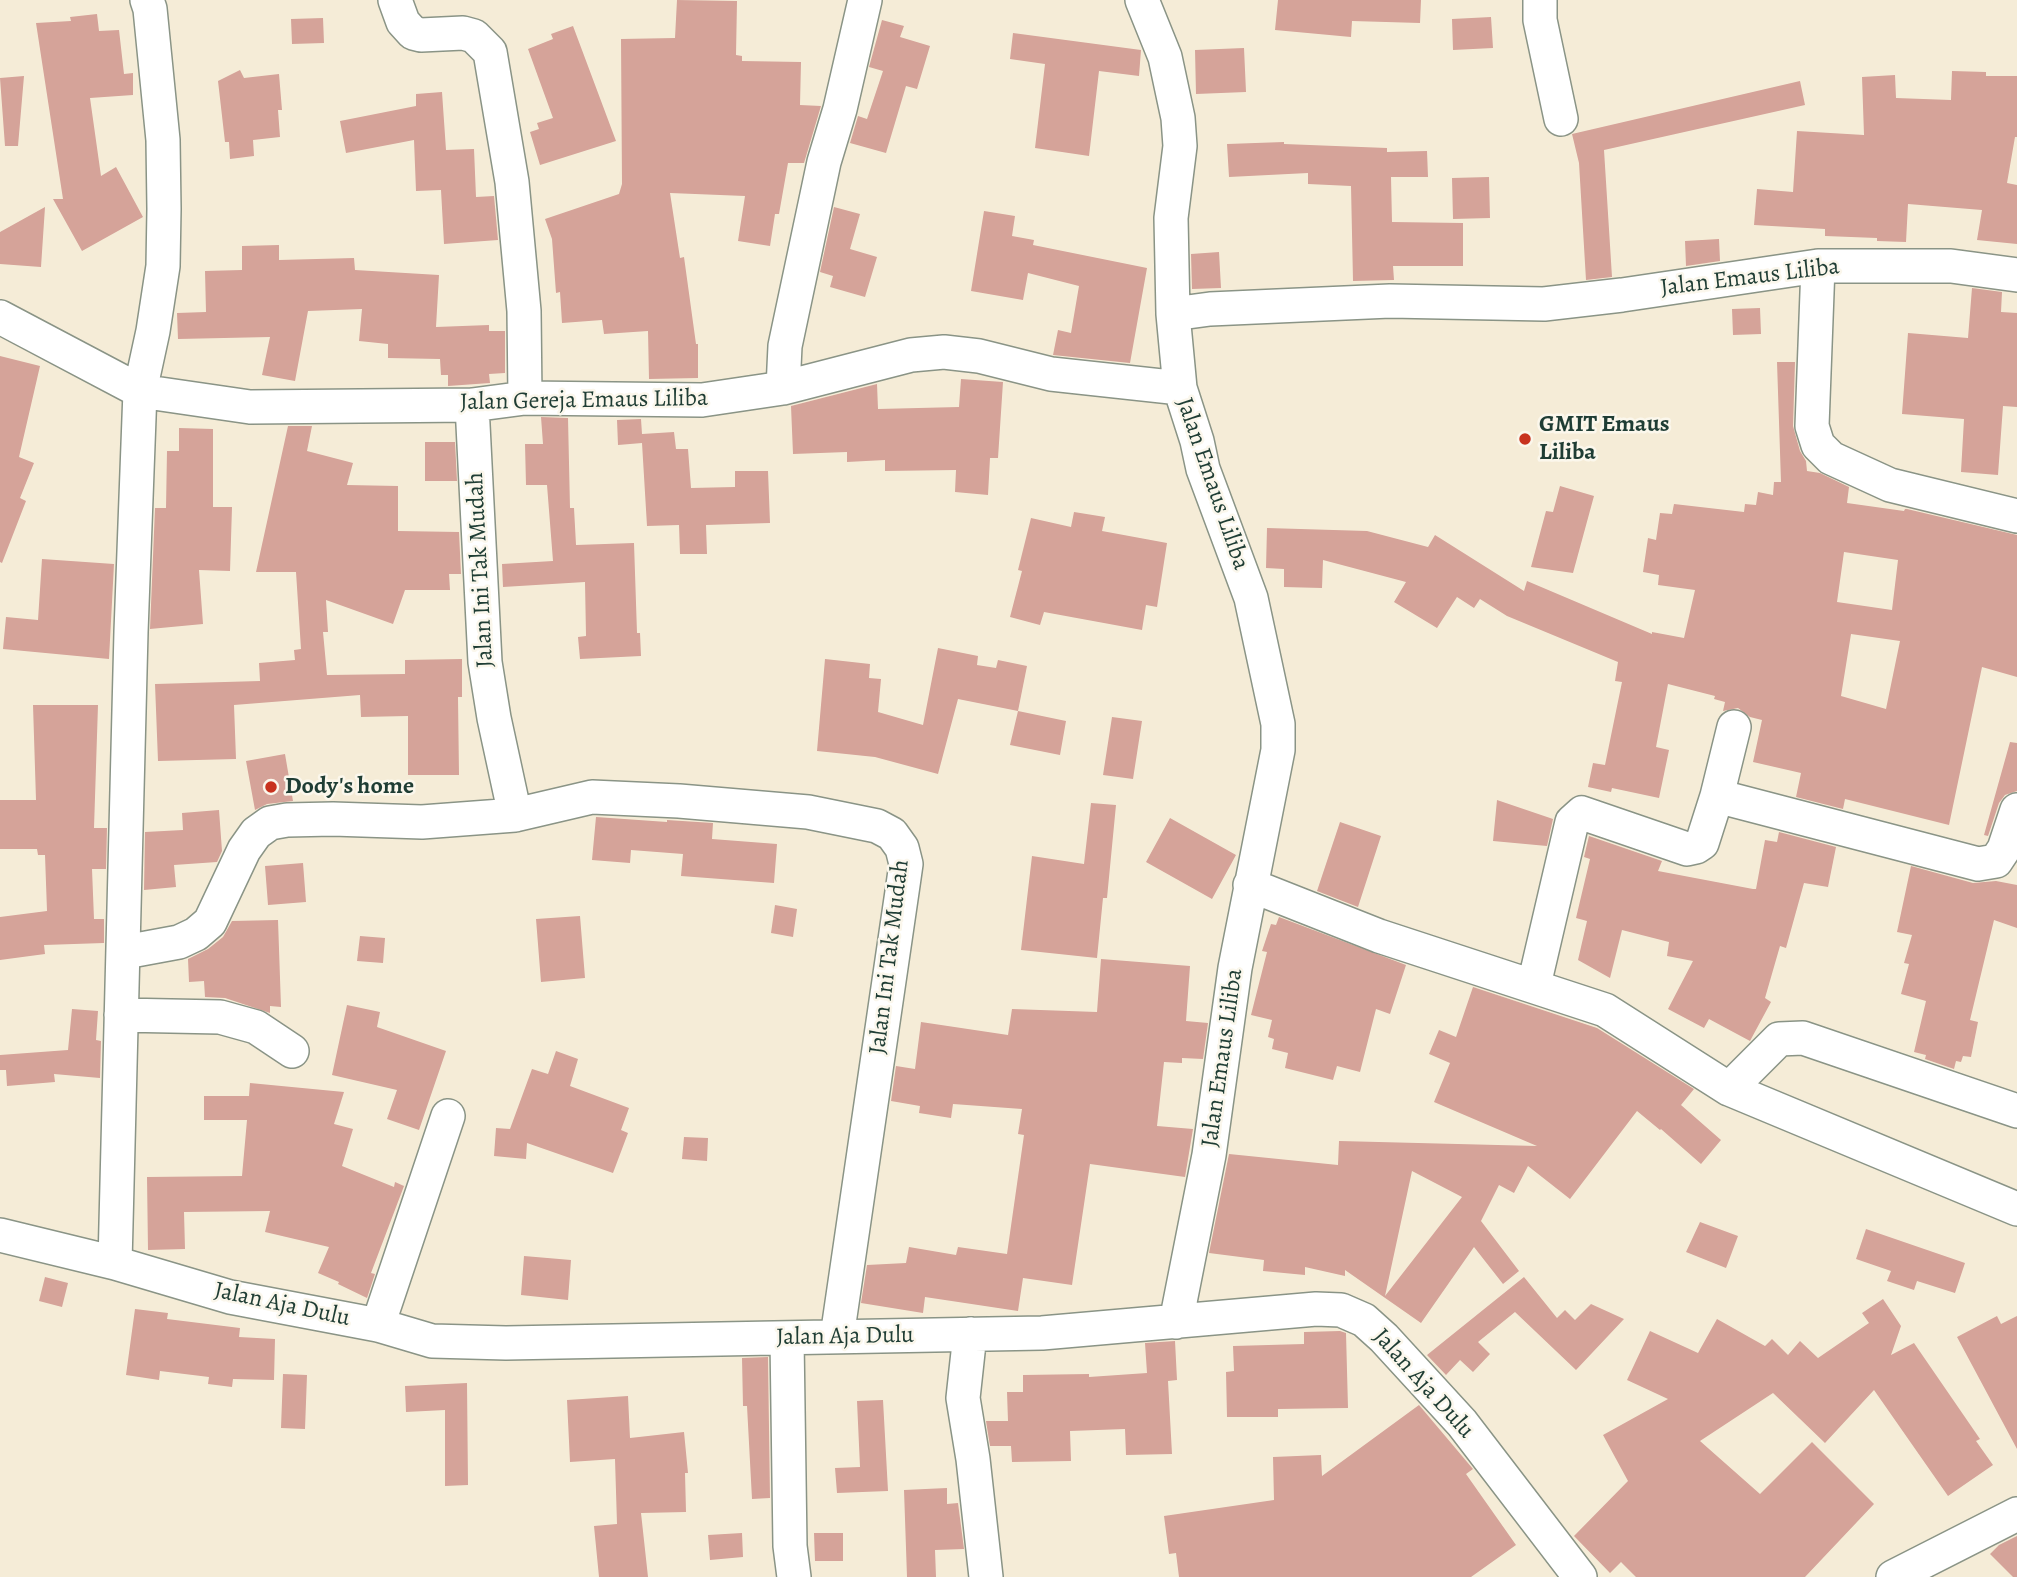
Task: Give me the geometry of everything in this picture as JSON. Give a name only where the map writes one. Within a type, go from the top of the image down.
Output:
[{"type":"street","points":[[115,1263],[140,391],[163,266],[163,140],[147,0]]},
{"type":"street","points":[[395,0],[403,22],[413,33],[463,33],[474,36],[490,52],[512,182],[524,311],[525,398]]},
{"type":"street","points":[[783,388],[785,346],[816,202],[865,0]]},
{"type":"street","points":[[1142,0],[1166,57],[1178,118],[1180,146],[1171,218],[1173,314]]},
{"type":"street","points":[[1540,0],[1540,20],[1561,119]]},
{"type":"street","points":[[1818,266],[1812,426],[1818,445],[1830,458],[1890,485],[2017,516]]},
{"type":"street","name":"Jalan Emaus Liliba","points":[[1176,1322],[1209,1154],[1235,968],[1278,750],[1278,724],[1251,598],[1203,469],[1180,388],[1173,314],[1210,309],[1390,301],[1544,304],[1818,266],[1951,266],[2017,275]]},
{"type":"street","name":"Jalan Gereja Emaus Liliba","points":[[0,317],[140,391],[250,407],[472,405],[525,398],[702,400],[783,388],[911,355],[944,352],[979,356],[1051,374],[1180,388]]},
{"type":"street","name":"Jalan Ini Tak Mudah","points":[[472,405],[485,662],[515,815]]},
{"type":"street","points":[[1534,985],[1572,822],[1576,816],[1582,813],[1687,849],[1696,847],[1702,843],[1717,796],[1734,727]]},
{"type":"street","points":[[1717,796],[1978,864],[1996,861],[2004,849],[2017,810]]},
{"type":"street","name":"Jalan Ini Tak Mudah","points":[[125,952],[179,942],[196,934],[210,922],[244,850],[256,833],[270,823],[287,820],[422,822],[515,815],[592,797],[808,812],[877,826],[892,834],[902,848],[906,864],[836,1337]]},
{"type":"street","points":[[1250,885],[1379,936],[1605,1010],[1729,1089],[2017,1209]]},
{"type":"street","points":[[121,1015],[220,1017],[256,1027],[292,1051]]},
{"type":"street","points":[[1729,1089],[1779,1038],[1803,1038],[2017,1111]]},
{"type":"street","points":[[378,1325],[449,1116]]},
{"type":"street","name":"Jalan Aja Dulu","points":[[0,1235],[115,1263],[230,1297],[378,1325],[432,1341],[506,1343],[1042,1333],[1316,1309],[1341,1310],[1364,1320],[1384,1338],[1462,1423],[1580,1577]]},
{"type":"street","points":[[970,1334],[963,1398],[973,1459],[986,1577]]},
{"type":"street","points":[[787,1339],[790,1546],[794,1577]]},
{"type":"street","points":[[1893,1577],[2017,1514]]},
{"type":"building","points":[[677,0],[737,1],[736,55],[742,56],[742,61],[801,62],[800,105],[821,106],[804,163],[788,163],[770,246],[738,241],[745,196],[670,193],[698,344],[698,378],[649,379],[648,331],[604,334],[602,320],[562,323],[560,292],[556,293],[552,239],[545,219],[619,194],[622,184],[621,39],[675,38]]},
{"type":"building","points":[[1278,0],[1421,0],[1420,23],[1352,21],[1351,37],[1275,30]]},
{"type":"building","points":[[97,14],[99,31],[119,30],[124,74],[133,73],[133,95],[90,98],[101,176],[116,167],[143,217],[82,251],[53,199],[63,199],[36,23],[71,21],[70,17]]},
{"type":"building","points":[[1491,17],[1493,48],[1453,50],[1452,19]]},
{"type":"building","points":[[323,18],[324,43],[292,44],[291,19]]},
{"type":"building","points":[[882,20],[904,26],[900,37],[930,46],[917,89],[906,86],[886,153],[850,143],[858,116],[867,119],[883,71],[869,67]]},
{"type":"building","points":[[573,26],[616,141],[540,165],[530,132],[539,129],[537,123],[553,118],[528,49],[553,39],[551,34]]},
{"type":"building","points":[[1013,33],[1141,50],[1139,76],[1099,71],[1089,156],[1035,148],[1045,64],[1010,59]]},
{"type":"building","points":[[1244,48],[1246,92],[1196,94],[1195,50]]},
{"type":"building","points":[[240,70],[244,78],[279,74],[282,110],[278,110],[280,137],[253,140],[254,156],[230,159],[229,142],[225,142],[218,81]]},
{"type":"building","points":[[1952,71],[1986,72],[1986,76],[2017,76],[2017,137],[2007,183],[2017,185],[2017,244],[1977,240],[1982,210],[1908,204],[1906,242],[1825,236],[1825,229],[1754,225],[1757,189],[1793,192],[1797,131],[1864,135],[1862,77],[1895,75],[1896,98],[1951,100]]},
{"type":"building","points":[[24,76],[18,146],[5,146],[0,78]]},
{"type":"building","points":[[1800,81],[1805,105],[1604,150],[1612,277],[1586,280],[1579,163],[1572,134]]},
{"type":"building","points":[[442,92],[446,150],[474,149],[476,197],[494,196],[498,240],[444,244],[441,190],[416,191],[414,140],[346,153],[340,121],[416,106],[416,94]]},
{"type":"building","points":[[1284,142],[1387,148],[1387,152],[1427,151],[1428,177],[1391,177],[1392,222],[1463,223],[1463,266],[1393,266],[1394,280],[1353,281],[1351,186],[1308,184],[1308,173],[1229,177],[1227,144]]},
{"type":"building","points":[[1489,177],[1490,218],[1453,219],[1452,178]]},
{"type":"building","points":[[45,207],[41,267],[0,264],[0,232]]},
{"type":"building","points":[[834,207],[860,214],[850,249],[877,257],[865,297],[830,287],[833,276],[820,272]]},
{"type":"building","points":[[984,211],[1015,216],[1012,236],[1034,240],[1033,245],[1147,268],[1130,363],[1053,355],[1058,330],[1071,333],[1079,286],[1028,273],[1023,300],[971,291]]},
{"type":"building","points":[[1719,239],[1720,261],[1686,266],[1685,241]]},
{"type":"building","points":[[279,245],[279,260],[354,258],[355,270],[439,275],[436,327],[489,325],[489,331],[505,331],[505,373],[489,374],[490,383],[448,386],[448,375],[441,375],[440,359],[388,358],[388,344],[359,341],[362,309],[308,311],[295,381],[262,375],[270,337],[178,339],[177,313],[206,312],[205,271],[242,270],[242,246]]},
{"type":"building","points":[[1219,252],[1221,288],[1192,289],[1191,254]]},
{"type":"building","points":[[1972,288],[2002,292],[2001,312],[2017,313],[2017,407],[2003,406],[1998,475],[1961,472],[1964,419],[1902,414],[1908,333],[1968,338]]},
{"type":"building","points":[[1760,308],[1761,334],[1733,335],[1732,309]]},
{"type":"building","points":[[0,356],[40,366],[19,457],[34,463],[20,498],[26,501],[2,563],[0,562]]},
{"type":"building","points":[[1777,362],[1795,362],[1793,426],[1807,471],[1820,473],[1849,487],[1847,503],[1904,511],[1907,509],[2017,535],[2017,677],[1982,667],[1949,825],[1845,799],[1843,809],[1796,797],[1801,773],[1753,762],[1762,720],[1750,717],[1738,708],[1723,711],[1725,702],[1714,699],[1715,696],[1668,684],[1656,747],[1669,750],[1659,798],[1612,788],[1611,792],[1588,787],[1593,763],[1605,765],[1622,682],[1615,681],[1618,662],[1507,616],[1480,599],[1474,608],[1457,597],[1437,628],[1394,602],[1406,582],[1323,560],[1322,588],[1284,587],[1284,569],[1266,568],[1267,528],[1367,531],[1428,547],[1435,535],[1524,591],[1527,581],[1652,634],[1684,638],[1695,590],[1658,585],[1659,575],[1643,572],[1648,538],[1656,540],[1660,513],[1672,514],[1674,504],[1744,512],[1745,504],[1756,505],[1758,492],[1773,495],[1774,482],[1781,482]],"holes":[[[1844,552],[1898,560],[1892,610],[1837,602]],[[1851,634],[1900,641],[1886,709],[1841,696]]]},
{"type":"building","points":[[961,379],[1003,382],[998,458],[990,458],[988,495],[955,492],[956,470],[885,471],[885,460],[847,462],[847,452],[793,454],[791,406],[877,384],[878,409],[959,407]]},
{"type":"building","points":[[541,417],[568,418],[570,508],[574,508],[576,545],[634,543],[637,633],[640,633],[641,656],[580,659],[578,637],[586,636],[585,582],[503,587],[502,564],[553,561],[547,485],[526,485],[525,444],[543,444]]},
{"type":"building","points":[[641,419],[642,434],[674,432],[676,449],[688,449],[691,488],[735,487],[735,471],[768,471],[770,523],[706,525],[707,554],[680,554],[679,525],[647,526],[642,443],[618,445],[617,420]]},
{"type":"building","points":[[288,426],[312,426],[307,451],[353,463],[347,485],[398,486],[398,531],[459,532],[461,574],[449,574],[450,590],[405,590],[393,624],[326,600],[328,632],[323,632],[327,675],[405,674],[405,660],[462,659],[462,697],[458,697],[459,775],[408,775],[408,716],[361,717],[360,695],[234,705],[236,759],[158,761],[155,684],[260,681],[259,663],[295,660],[294,650],[301,649],[296,572],[256,572]]},
{"type":"building","points":[[179,428],[213,429],[213,507],[232,507],[230,571],[199,570],[203,624],[150,629],[155,508],[166,508],[167,451],[179,451]]},
{"type":"building","points":[[425,442],[455,442],[457,481],[425,481]]},
{"type":"building","points":[[1560,486],[1594,496],[1573,573],[1531,567],[1546,511],[1553,512]]},
{"type":"building","points":[[1074,512],[1105,517],[1102,531],[1167,543],[1157,607],[1146,605],[1142,630],[1044,612],[1040,625],[1010,617],[1022,571],[1018,570],[1031,518],[1071,527]]},
{"type":"building","points":[[42,559],[114,564],[109,659],[3,649],[6,617],[38,620]]},
{"type":"building","points":[[938,648],[978,656],[977,665],[996,668],[998,660],[1027,666],[1018,711],[958,699],[938,774],[875,757],[817,751],[825,659],[870,664],[869,678],[881,679],[878,712],[923,725]]},
{"type":"building","points":[[33,705],[98,705],[94,828],[107,828],[106,869],[92,869],[94,919],[104,919],[104,943],[44,945],[45,954],[0,960],[0,917],[47,911],[45,855],[38,855],[37,849],[0,849],[0,800],[36,800]]},
{"type":"building","points":[[1018,711],[1066,721],[1060,755],[1010,745]]},
{"type":"building","points":[[1112,717],[1142,721],[1133,779],[1103,775]]},
{"type":"building","points":[[2010,742],[2017,743],[2017,791],[2005,795],[1999,803],[1988,836],[1984,835]]},
{"type":"building","name":"Dody's home","points":[[285,754],[293,801],[267,804],[255,810],[246,761]]},
{"type":"building","points":[[1497,800],[1553,819],[1547,846],[1493,841]]},
{"type":"building","points":[[1091,803],[1116,805],[1107,898],[1103,898],[1097,958],[1021,950],[1032,856],[1084,864]]},
{"type":"building","points":[[219,810],[222,851],[217,862],[174,865],[176,887],[144,890],[145,832],[183,830],[182,813]]},
{"type":"building","points":[[596,817],[713,823],[712,839],[777,844],[774,883],[681,876],[683,854],[631,850],[630,863],[592,860]]},
{"type":"building","points":[[1170,818],[1236,855],[1212,899],[1146,862]]},
{"type":"building","points":[[1340,822],[1381,836],[1358,907],[1317,891]]},
{"type":"building","points":[[1779,832],[1836,847],[1828,887],[1804,883],[1786,948],[1780,946],[1765,998],[1771,1002],[1750,1041],[1709,1019],[1704,1028],[1668,1009],[1693,961],[1667,956],[1669,942],[1622,930],[1610,978],[1578,960],[1587,921],[1576,918],[1590,859],[1584,857],[1589,836],[1662,861],[1658,871],[1756,889],[1765,840],[1777,842]]},
{"type":"building","points":[[303,863],[306,902],[268,905],[265,866]]},
{"type":"building","points":[[1911,866],[1973,883],[1996,881],[2017,885],[2017,928],[1994,920],[1970,1020],[1978,1022],[1971,1057],[1963,1056],[1961,1062],[1956,1061],[1954,1069],[1925,1059],[1926,1055],[1914,1052],[1926,1001],[1901,994],[1909,964],[1904,963],[1912,935],[1897,932]]},
{"type":"building","points":[[775,905],[797,909],[793,937],[771,933]]},
{"type":"building","points":[[580,916],[585,978],[541,982],[536,919]]},
{"type":"building","points":[[1279,917],[1406,965],[1390,1014],[1376,1009],[1360,1072],[1337,1066],[1333,1080],[1285,1068],[1288,1053],[1272,1049],[1274,1039],[1268,1037],[1272,1020],[1251,1015],[1267,952],[1262,951],[1271,924],[1276,925]]},
{"type":"building","points":[[278,920],[281,1007],[270,1006],[270,1013],[225,998],[205,997],[204,981],[189,982],[188,959],[208,949],[223,937],[232,921]]},
{"type":"building","points":[[360,936],[385,938],[383,963],[357,961]]},
{"type":"building","points":[[1101,959],[1190,966],[1186,1021],[1208,1023],[1203,1059],[1182,1058],[1182,1063],[1164,1062],[1157,1126],[1193,1129],[1185,1177],[1090,1164],[1072,1285],[1023,1278],[1018,1311],[925,1297],[923,1313],[861,1303],[867,1265],[906,1263],[909,1247],[956,1255],[958,1247],[1007,1254],[1024,1135],[1018,1134],[1022,1109],[953,1104],[951,1118],[919,1113],[920,1106],[891,1101],[896,1066],[915,1069],[921,1022],[1008,1035],[1012,1009],[1097,1012]]},
{"type":"building","points":[[1473,987],[1597,1028],[1694,1089],[1681,1105],[1721,1140],[1701,1164],[1637,1111],[1570,1199],[1528,1166],[1514,1193],[1499,1185],[1481,1221],[1519,1271],[1503,1284],[1474,1247],[1421,1323],[1345,1270],[1345,1276],[1305,1267],[1305,1275],[1263,1271],[1264,1260],[1209,1253],[1229,1154],[1338,1165],[1339,1141],[1537,1146],[1434,1102],[1450,1063],[1429,1054],[1439,1030],[1456,1037]],"holes":[[[1412,1171],[1462,1197],[1385,1296]]]},
{"type":"building","points":[[347,1005],[380,1012],[377,1027],[446,1051],[419,1130],[387,1119],[397,1090],[332,1075]]},
{"type":"building","points":[[72,1009],[98,1011],[96,1040],[101,1041],[100,1078],[54,1074],[55,1082],[7,1086],[6,1070],[0,1070],[0,1055],[68,1050]]},
{"type":"building","points":[[556,1051],[578,1059],[570,1086],[629,1108],[621,1130],[628,1133],[613,1173],[527,1143],[526,1159],[494,1156],[496,1128],[510,1129],[532,1069],[548,1074]]},
{"type":"building","points":[[250,1083],[344,1092],[334,1124],[353,1129],[342,1166],[394,1187],[395,1182],[404,1186],[371,1273],[375,1274],[367,1298],[318,1273],[329,1247],[265,1232],[270,1211],[184,1212],[185,1249],[148,1250],[147,1177],[242,1176],[247,1120],[204,1120],[204,1096],[249,1096]]},
{"type":"building","points":[[684,1137],[708,1138],[707,1161],[682,1159]]},
{"type":"building","points":[[1700,1222],[1738,1236],[1726,1268],[1686,1252]]},
{"type":"building","points":[[1866,1229],[1965,1263],[1955,1293],[1917,1281],[1914,1290],[1887,1281],[1891,1271],[1856,1259]]},
{"type":"building","points":[[524,1256],[571,1260],[568,1300],[521,1295]]},
{"type":"building","points":[[45,1277],[68,1283],[62,1307],[39,1301]]},
{"type":"building","points":[[1524,1277],[1557,1318],[1565,1310],[1575,1320],[1591,1304],[1624,1319],[1576,1370],[1515,1312],[1478,1342],[1490,1354],[1473,1372],[1460,1360],[1446,1375],[1427,1355]]},
{"type":"building","points":[[1883,1299],[1901,1326],[1891,1355],[1914,1343],[1980,1439],[1976,1441],[1993,1465],[1948,1496],[1874,1390],[1825,1443],[1773,1393],[1700,1441],[1760,1494],[1812,1442],[1874,1504],[1805,1577],[1636,1577],[1621,1562],[1610,1573],[1574,1536],[1628,1481],[1603,1435],[1668,1399],[1627,1380],[1650,1331],[1698,1353],[1717,1319],[1765,1346],[1772,1339],[1788,1355],[1800,1341],[1818,1358],[1869,1323],[1862,1313]]},
{"type":"building","points":[[135,1309],[168,1313],[167,1319],[240,1328],[239,1337],[275,1339],[274,1380],[233,1379],[232,1387],[208,1384],[209,1377],[160,1371],[159,1380],[126,1375]]},
{"type":"building","points":[[1997,1316],[2001,1324],[2017,1316],[2017,1449],[1957,1337]]},
{"type":"building","points":[[1304,1332],[1346,1333],[1348,1408],[1278,1409],[1278,1417],[1227,1417],[1226,1372],[1234,1371],[1233,1346],[1304,1344]]},
{"type":"building","points":[[1175,1341],[1177,1380],[1168,1381],[1172,1454],[1126,1455],[1125,1429],[1070,1431],[1071,1461],[1012,1462],[1011,1446],[990,1446],[986,1421],[1008,1421],[1007,1392],[1023,1392],[1023,1375],[1089,1374],[1089,1377],[1147,1373],[1145,1343]]},
{"type":"building","points":[[768,1357],[770,1498],[752,1499],[747,1406],[743,1406],[742,1358]]},
{"type":"building","points":[[283,1374],[307,1375],[305,1429],[281,1428]]},
{"type":"building","points":[[467,1383],[468,1485],[445,1486],[445,1410],[406,1412],[405,1386]]},
{"type":"building","points":[[628,1396],[630,1438],[684,1432],[688,1473],[685,1473],[686,1512],[641,1513],[648,1577],[599,1577],[594,1526],[617,1524],[615,1459],[570,1462],[567,1400]]},
{"type":"building","points":[[883,1400],[888,1491],[837,1493],[835,1468],[860,1467],[857,1401]]},
{"type":"building","points":[[1419,1405],[1473,1469],[1466,1474],[1516,1545],[1471,1577],[1179,1577],[1176,1553],[1169,1554],[1164,1516],[1274,1500],[1273,1457],[1321,1455],[1322,1476]]},
{"type":"building","points":[[947,1488],[947,1504],[958,1503],[964,1549],[935,1550],[936,1577],[907,1577],[904,1490]]},
{"type":"building","points":[[742,1533],[743,1557],[710,1560],[708,1535]]},
{"type":"building","points":[[814,1533],[843,1533],[843,1561],[815,1561]]},
{"type":"building","points":[[2017,1536],[2017,1577],[2013,1577],[1990,1554],[1999,1545]]},
{"type":"place","name":"GMIT Emaus Liliba","points":[[1525,439]]},
{"type":"place","name":"Dody's home","points":[[271,787]]}]
